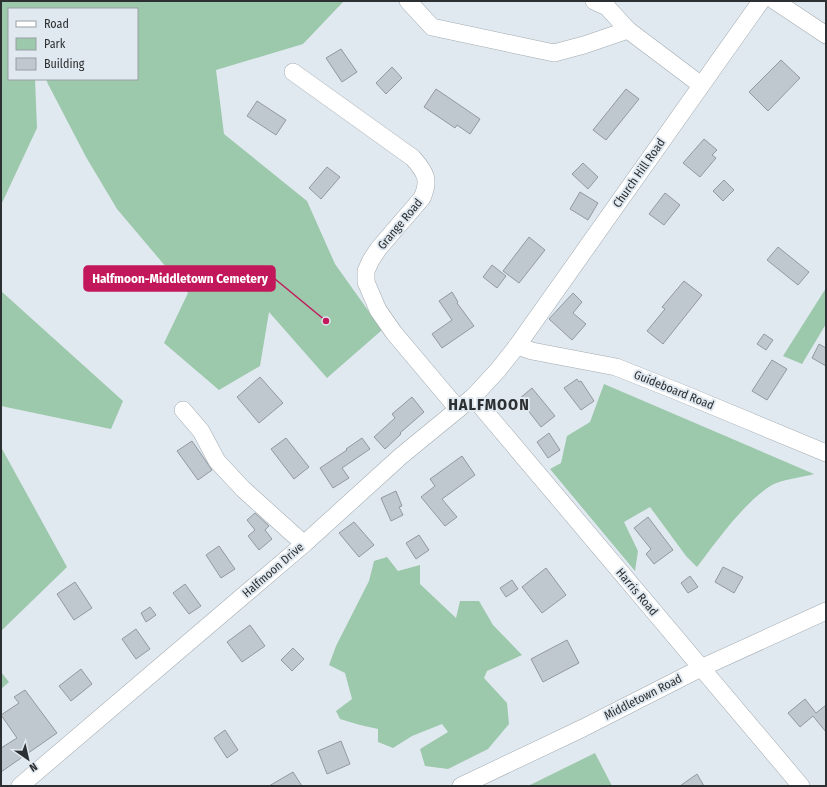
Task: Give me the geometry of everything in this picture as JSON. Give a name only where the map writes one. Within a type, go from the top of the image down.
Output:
[{"type":"street","points":[[408,1],[432,27],[554,53],[584,45],[628,30]]},
{"type":"street","points":[[594,1],[607,7],[628,30],[701,85]]},
{"type":"street","name":"Church Hill Road","points":[[517,346],[761,1]]},
{"type":"street","points":[[775,1],[826,35]]},
{"type":"street","name":"Grange Road","points":[[293,72],[413,158],[422,169],[427,180],[426,189],[422,198],[370,260],[366,271],[366,282],[378,310],[394,332],[458,410]]},
{"type":"street","name":"Halfmoon Drive","points":[[20,786],[304,544],[401,456],[473,397],[498,370],[517,346]]},
{"type":"street","name":"Guideboard Road","points":[[517,346],[532,351],[616,367],[826,453]]},
{"type":"street","name":"Harris Road","points":[[473,397],[801,786]]},
{"type":"street","points":[[183,410],[201,430],[218,461],[243,489],[304,544]]},
{"type":"street","name":"Middletown Road","points":[[461,786],[583,728],[701,668],[826,611]]},
{"type":"green space","points":[[1,1],[344,1],[303,44],[216,70],[224,134],[307,201],[335,264],[382,330],[327,378],[269,312],[260,366],[219,390],[164,343],[188,293],[117,209],[86,157],[46,80],[138,80],[138,8],[8,8],[8,80],[35,80],[37,128],[1,205]]},
{"type":"green space","points":[[826,288],[826,324],[802,364],[783,356]]},
{"type":"green space","points":[[1,291],[123,401],[111,429],[1,406]]},
{"type":"green space","points":[[604,384],[814,474],[776,483],[762,492],[741,512],[697,567],[686,556],[650,507],[624,522],[638,551],[635,571],[550,469],[561,463],[567,436],[590,422]]},
{"type":"green space","points":[[1,447],[67,567],[1,631]]},
{"type":"green space","points":[[387,557],[398,571],[420,565],[420,584],[456,618],[460,601],[479,601],[493,625],[522,655],[487,671],[484,678],[507,703],[509,724],[488,749],[448,769],[425,766],[420,749],[448,732],[442,724],[412,736],[393,748],[378,742],[378,729],[340,719],[336,711],[352,699],[345,673],[329,665],[336,646],[369,581],[374,561]]},
{"type":"green space","points":[[1,672],[9,682],[1,689]]},
{"type":"green space","points":[[595,753],[612,786],[528,786]]},
{"type":"building","points":[[341,49],[357,72],[342,82],[326,58]]},
{"type":"building","points":[[781,60],[800,78],[768,111],[749,92]]},
{"type":"building","points":[[392,67],[402,78],[386,94],[376,83]]},
{"type":"building","points":[[436,89],[480,119],[470,134],[457,125],[455,128],[424,107]]},
{"type":"building","points":[[626,89],[639,99],[606,140],[593,130]]},
{"type":"building","points":[[257,101],[286,120],[276,135],[247,116]]},
{"type":"building","points":[[704,139],[717,150],[712,155],[716,158],[700,177],[683,163]]},
{"type":"building","points":[[583,163],[598,177],[588,189],[572,174]]},
{"type":"building","points":[[327,167],[340,177],[321,199],[309,188]]},
{"type":"building","points":[[724,180],[734,190],[723,201],[713,191]]},
{"type":"building","points":[[580,192],[598,203],[588,220],[570,209]]},
{"type":"building","points":[[665,193],[680,205],[664,225],[649,214]]},
{"type":"building","points":[[529,237],[545,250],[519,283],[503,271]]},
{"type":"building","points":[[778,247],[809,272],[798,285],[767,260]]},
{"type":"building","points":[[492,265],[506,276],[497,288],[483,277]]},
{"type":"building","points":[[684,281],[702,295],[663,344],[647,331],[665,309],[662,307]]},
{"type":"building","points":[[452,292],[458,302],[457,303],[474,326],[442,348],[432,334],[452,320],[439,301]]},
{"type":"building","points":[[573,293],[582,302],[573,313],[586,324],[572,340],[549,319]]},
{"type":"building","points":[[764,334],[773,340],[766,350],[757,344]]},
{"type":"building","points":[[819,344],[826,348],[826,366],[812,358]]},
{"type":"building","points":[[772,360],[787,369],[767,400],[752,391]]},
{"type":"building","points":[[260,377],[283,403],[259,423],[237,397]]},
{"type":"building","points":[[577,379],[579,382],[581,381],[594,401],[581,410],[564,388]]},
{"type":"building","points":[[532,388],[555,416],[541,427],[519,399]]},
{"type":"building","points":[[412,397],[424,412],[400,433],[401,434],[385,449],[374,437],[395,418],[392,414]]},
{"type":"building","points":[[549,433],[560,450],[548,458],[537,442]]},
{"type":"building","points":[[286,438],[309,467],[294,479],[271,449]]},
{"type":"building","points":[[362,438],[370,449],[342,468],[349,478],[333,488],[320,468]]},
{"type":"building","points":[[192,441],[212,470],[198,480],[177,451]]},
{"type":"building","points":[[462,456],[475,475],[442,499],[457,517],[445,526],[421,497],[435,486],[430,479]]},
{"type":"building","points":[[396,491],[402,506],[399,507],[403,515],[391,521],[381,498]]},
{"type":"building","points":[[255,513],[269,526],[265,530],[272,539],[259,550],[248,536],[255,530],[247,520]]},
{"type":"building","points":[[648,517],[673,550],[654,564],[646,554],[651,549],[634,528]]},
{"type":"building","points":[[354,522],[374,545],[359,557],[339,533]]},
{"type":"building","points":[[419,535],[429,550],[416,559],[406,543]]},
{"type":"building","points":[[219,546],[235,569],[221,578],[206,555]]},
{"type":"building","points":[[723,567],[743,577],[734,593],[715,582]]},
{"type":"building","points":[[546,568],[566,595],[542,613],[522,587]]},
{"type":"building","points":[[690,576],[698,587],[688,593],[681,583]]},
{"type":"building","points":[[512,580],[518,589],[506,597],[500,588]]},
{"type":"building","points":[[75,582],[92,608],[74,620],[57,594]]},
{"type":"building","points":[[185,584],[201,606],[189,614],[173,593]]},
{"type":"building","points":[[150,607],[156,615],[146,622],[141,613]]},
{"type":"building","points":[[250,625],[265,646],[242,662],[227,642]]},
{"type":"building","points":[[136,629],[150,649],[136,659],[122,639]]},
{"type":"building","points":[[567,640],[579,663],[543,682],[531,659]]},
{"type":"building","points":[[293,648],[304,659],[292,671],[281,660]]},
{"type":"building","points":[[81,669],[92,684],[71,701],[59,686]]},
{"type":"building","points":[[25,690],[57,733],[1,772],[1,748],[17,738],[1,715],[19,703],[14,697]]},
{"type":"building","points":[[805,699],[816,713],[826,705],[826,732],[813,716],[800,727],[788,713]]},
{"type":"building","points":[[225,730],[238,750],[227,758],[214,738]]},
{"type":"building","points":[[341,741],[350,764],[327,774],[318,751]]},
{"type":"building","points":[[293,772],[302,786],[269,786]]},
{"type":"building","points":[[697,774],[704,786],[680,786]]},
{"type":"place","name":"Halfmoon-Middletown Cemetery","points":[[326,321]]},
{"type":"district","name":"HALFMOON","points":[[489,404]]}]
